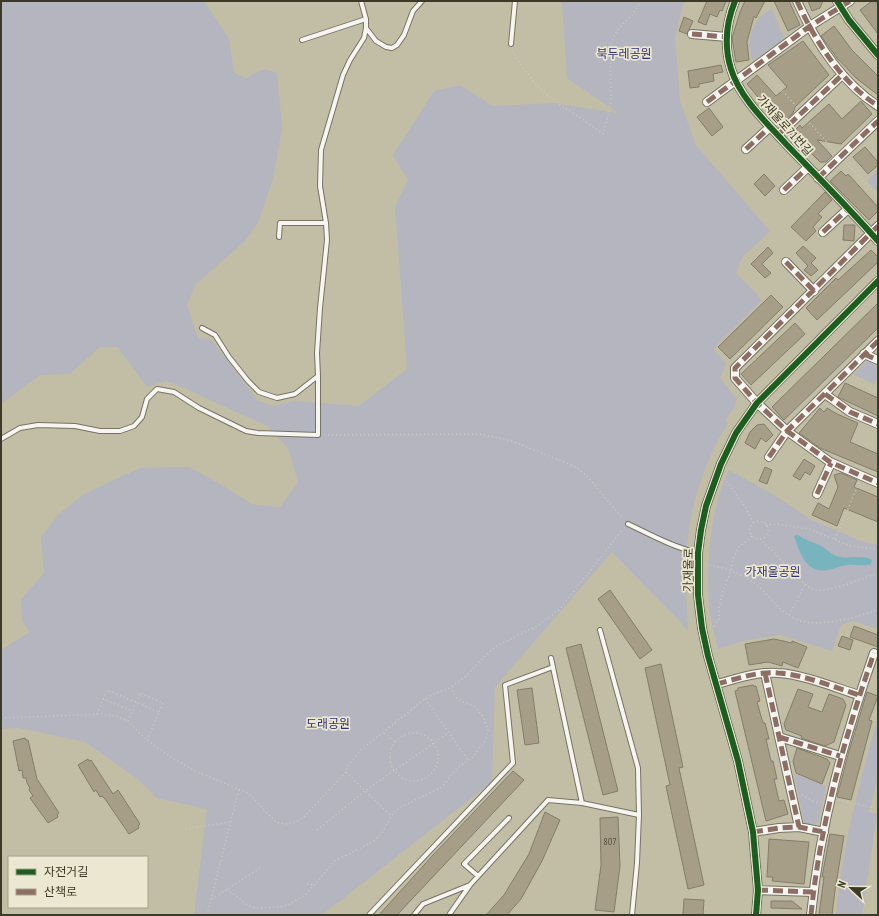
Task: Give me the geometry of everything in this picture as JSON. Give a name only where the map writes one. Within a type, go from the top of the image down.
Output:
[{"type":"street","name":"가재울로71번길","points":[[736,1],[729,16],[726,44],[731,69],[744,96],[770,127],[878,242]]},
{"type":"street","points":[[797,1],[810,26],[842,75],[878,106]]},
{"type":"street","points":[[707,102],[839,4],[850,1]]},
{"type":"street","points":[[839,4],[878,55]]},
{"type":"street","points":[[692,34],[727,37]]},
{"type":"street","name":"가재울로71번길","points":[[778,135],[842,75]]},
{"type":"street","points":[[818,178],[878,122]]},
{"type":"street","points":[[746,150],[770,127]]},
{"type":"street","points":[[784,190],[808,167]]},
{"type":"street","points":[[823,232],[848,209]]},
{"type":"street","points":[[878,226],[872,234],[735,368],[735,378],[757,403],[787,431],[831,463],[878,483]]},
{"type":"street","points":[[786,262],[814,291]]},
{"type":"street","name":"가재울로","points":[[756,915],[758,890],[753,832],[738,761],[708,656],[702,628],[698,594],[698,553],[701,530],[706,506],[717,475],[736,433],[757,403],[878,281]]},
{"type":"street","points":[[769,457],[787,431],[878,341]]},
{"type":"street","points":[[864,354],[878,360]]},
{"type":"street","points":[[825,394],[850,412],[878,424]]},
{"type":"street","points":[[817,494],[831,463]]},
{"type":"street","points":[[811,915],[813,892],[840,756],[874,653]]},
{"type":"street","points":[[717,684],[765,673],[778,673],[792,675],[859,695]]},
{"type":"street","points":[[765,673],[800,827]]},
{"type":"street","points":[[779,737],[840,756]]},
{"type":"street","points":[[753,832],[779,828],[800,827],[824,832]]},
{"type":"street","points":[[758,890],[813,892]]},
{"type":"lane","points":[[1,439],[20,428],[38,425],[75,426],[100,431],[120,431],[134,426],[142,417],[147,399],[157,389],[174,392],[199,408],[246,431],[258,433],[318,435],[317,353],[327,240],[320,186],[321,150],[343,75],[350,60],[364,38],[366,19],[361,1]]},
{"type":"lane","points":[[366,28],[376,41],[386,48],[392,48],[397,45],[404,35],[413,11],[422,1]]},
{"type":"lane","points":[[511,44],[515,1]]},
{"type":"lane","points":[[302,40],[366,19]]},
{"type":"lane","points":[[278,237],[280,223],[326,223]]},
{"type":"lane","points":[[202,328],[215,335],[229,357],[259,392],[277,398],[295,394],[318,376]]},
{"type":"lane","points":[[628,524],[658,540],[698,553]]},
{"type":"lane","points":[[600,630],[638,768],[639,815],[637,863],[632,915]]},
{"type":"lane","points":[[551,658],[582,803]]},
{"type":"lane","points":[[369,915],[513,763],[505,685],[552,667]]},
{"type":"lane","points":[[449,915],[470,885],[548,800],[582,803],[639,815]]},
{"type":"lane","points":[[478,876],[464,864],[509,818]]},
{"type":"lane","points":[[414,915],[423,904],[470,885]]},
{"type":"path","points":[[511,44],[512,51],[526,73],[551,98],[590,123],[603,134],[611,100],[610,46],[617,30],[633,14],[641,1]]},
{"type":"path","points":[[759,64],[840,158],[878,196]]},
{"type":"path","points":[[843,376],[878,392]]},
{"type":"path","points":[[1,718],[97,714],[116,716],[128,720],[147,741],[174,759],[193,770],[248,793],[276,822],[286,824],[296,822],[305,816],[346,772],[349,764],[362,750],[384,732],[425,699],[436,692],[450,688],[465,677],[495,647],[537,626],[560,609],[628,524],[587,476],[576,467],[512,441],[480,434],[318,435]]},
{"type":"path","points":[[717,475],[727,481],[736,492],[750,514],[754,524]]},
{"type":"path","points":[[835,539],[862,476]]},
{"type":"path","points":[[752,536],[751,528],[754,524],[762,522],[766,525],[779,524],[809,528],[850,546],[878,550]]},
{"type":"path","points":[[760,539],[767,534],[768,528],[766,525]]},
{"type":"path","points":[[752,536],[760,539],[805,585],[819,591],[829,590],[878,574]]},
{"type":"path","points":[[702,628],[714,626],[719,618],[719,608],[723,591],[731,571],[733,559],[739,547],[752,536]]},
{"type":"path","points":[[698,564],[713,565],[731,571],[754,583],[774,604],[802,622],[838,620],[866,614],[878,609]]},
{"type":"path","points":[[789,615],[805,585]]},
{"type":"path","points":[[227,889],[246,904],[255,908],[279,907],[290,904],[306,894],[335,861],[374,841],[382,833],[391,816],[399,808],[442,787],[455,770],[474,756],[485,741],[488,730],[483,716],[474,706],[457,698],[450,688]]},
{"type":"path","points":[[97,714],[107,690],[159,712]]},
{"type":"path","points":[[128,720],[140,693],[163,703],[147,741]]},
{"type":"path","points":[[103,699],[132,711]]},
{"type":"path","points":[[425,699],[467,760]]},
{"type":"path","points":[[384,732],[394,742]]},
{"type":"path","points":[[417,732],[431,738],[438,752],[439,760],[432,774],[426,779],[418,781],[410,781],[402,778],[391,766],[391,749],[394,742],[401,736],[408,733],[417,732]]},
{"type":"path","points":[[317,830],[365,791],[448,733]]},
{"type":"path","points":[[346,772],[391,816]]},
{"type":"path","points":[[208,915],[239,788]]},
{"type":"path","points":[[185,829],[231,822]]},
{"type":"path","points":[[212,899],[260,868]]},
{"type":"path","points":[[307,884],[314,885]]},
{"type":"green space","points":[[1,1],[204,1],[229,38],[234,73],[245,78],[264,69],[277,73],[282,128],[273,179],[258,223],[245,241],[195,285],[187,306],[198,338],[211,339],[258,401],[273,406],[295,401],[359,406],[407,369],[395,207],[408,180],[393,155],[434,91],[460,85],[493,106],[554,103],[618,113],[567,78],[562,1],[684,1],[675,37],[680,101],[696,145],[770,231],[742,258],[736,273],[762,300],[713,349],[726,363],[720,378],[737,399],[735,406],[726,419],[728,423],[719,438],[704,471],[698,488],[690,524],[686,560],[688,630],[612,552],[495,687],[492,782],[322,915],[194,915],[207,809],[157,798],[135,777],[85,742],[19,728],[1,729],[1,650],[30,632],[22,620],[21,599],[44,573],[41,537],[58,515],[84,494],[140,468],[189,467],[222,485],[251,504],[280,507],[298,482],[288,448],[267,426],[166,381],[147,387],[117,347],[100,347],[70,374],[40,375],[1,404]]},
{"type":"green space","points":[[772,9],[784,39],[753,61],[749,45],[752,30],[759,17]]},
{"type":"green space","points":[[878,169],[878,192],[867,181]]},
{"type":"green space","points":[[868,361],[878,366],[878,375],[874,384],[853,374]]},
{"type":"green space","name":"가재울공원","points":[[729,470],[776,496],[811,520],[864,542],[878,545],[878,629],[853,621],[841,625],[832,651],[780,635],[743,641],[718,649],[709,609],[709,557],[717,502]]},
{"type":"green space","points":[[878,718],[878,778],[869,812],[877,814],[862,915],[836,915],[842,865],[852,816]]},
{"type":"green space","points":[[794,773],[826,786],[819,821],[816,824],[806,826],[804,823]]},
{"type":"water","points":[[798,535],[821,546],[835,555],[845,557],[865,557],[872,560],[871,564],[846,565],[828,570],[814,569],[805,561],[799,549],[794,536]]},
{"type":"building","points":[[707,1],[726,1],[722,11],[720,10],[717,17],[710,14],[706,25],[698,22]]},
{"type":"building","points":[[745,1],[765,1],[756,18],[754,16],[747,42],[749,60],[736,62],[732,38]]},
{"type":"building","points":[[774,1],[789,1],[800,25],[788,31]]},
{"type":"building","points":[[808,1],[823,1],[820,8],[812,11]]},
{"type":"building","points":[[872,1],[875,1],[878,5],[878,34],[860,10]]},
{"type":"building","points":[[684,17],[693,21],[687,34],[679,31]]},
{"type":"building","points":[[834,26],[852,50],[878,76],[878,95],[856,78],[837,58],[821,36]]},
{"type":"building","points":[[803,41],[829,75],[795,107],[793,113],[784,121],[779,122],[747,84],[757,75],[776,96],[787,87],[768,65]]},
{"type":"building","points":[[721,65],[723,72],[713,74],[714,81],[699,84],[699,87],[690,88],[688,71]]},
{"type":"building","points":[[861,101],[872,114],[841,144],[817,140],[832,156],[826,162],[820,162],[806,148],[804,150],[790,135],[800,125],[802,128],[829,104],[842,119]]},
{"type":"building","points":[[709,108],[723,127],[712,136],[697,117]]},
{"type":"building","points":[[865,147],[878,162],[878,165],[868,174],[853,157]]},
{"type":"building","points":[[841,171],[846,176],[848,174],[878,207],[878,211],[869,220],[830,181]]},
{"type":"building","points":[[764,174],[775,186],[765,196],[754,184]]},
{"type":"building","points":[[825,192],[832,200],[818,214],[822,217],[813,227],[816,231],[806,241],[791,227]]},
{"type":"building","points":[[844,225],[855,225],[854,241],[843,240]]},
{"type":"building","points":[[803,246],[816,258],[811,263],[818,270],[811,276],[804,270],[808,266],[796,253]]},
{"type":"building","points":[[768,247],[773,253],[762,264],[771,273],[765,278],[751,264]]},
{"type":"building","points":[[871,250],[878,257],[878,262],[817,320],[806,308],[836,278],[838,280]]},
{"type":"building","points":[[771,295],[783,307],[730,359],[718,347]]},
{"type":"building","points":[[878,303],[878,328],[784,420],[772,407]]},
{"type":"building","points":[[795,323],[805,334],[751,385],[741,374]]},
{"type":"building","points":[[845,383],[878,398],[878,416],[838,397]]},
{"type":"building","points":[[820,408],[824,412],[827,408],[858,423],[850,442],[878,454],[878,472],[820,448],[799,433]]},
{"type":"building","points":[[764,424],[773,435],[766,442],[761,438],[755,449],[745,443],[750,432],[757,425]]},
{"type":"building","points":[[804,459],[815,466],[810,475],[805,472],[800,480],[793,476]]},
{"type":"building","points":[[765,467],[772,470],[767,484],[759,481]]},
{"type":"building","points":[[841,473],[857,480],[854,487],[878,497],[878,522],[844,508],[837,526],[812,515],[818,503],[829,509],[838,487],[834,475]]},
{"type":"building","points":[[610,590],[652,650],[640,659],[598,599]]},
{"type":"building","points":[[854,626],[878,635],[878,647],[850,637]]},
{"type":"building","points":[[842,636],[853,640],[850,650],[838,646]]},
{"type":"building","points":[[774,639],[792,643],[792,641],[807,647],[798,668],[783,662],[782,666],[768,662],[749,665],[745,644]]},
{"type":"building","points":[[581,644],[618,791],[603,795],[566,648]]},
{"type":"building","points":[[661,664],[683,767],[679,768],[704,885],[688,889],[666,786],[670,785],[645,668]]},
{"type":"building","points":[[753,685],[756,686],[760,701],[757,702],[769,739],[766,739],[777,779],[774,779],[779,801],[784,800],[788,814],[766,821],[735,691],[738,690],[738,688]]},
{"type":"building","points":[[532,688],[539,743],[525,745],[517,690]]},
{"type":"building","points":[[798,689],[813,694],[808,707],[822,712],[829,694],[843,699],[846,705],[834,742],[825,746],[801,738],[802,736],[786,730],[784,724]]},
{"type":"building","points":[[867,692],[878,696],[869,720],[872,721],[851,800],[837,797],[849,751]]},
{"type":"building","points":[[25,738],[28,740],[37,779],[59,813],[57,815],[58,817],[48,823],[30,798],[33,796],[29,790],[30,788],[26,778],[23,778],[22,770],[19,771],[13,741]]},
{"type":"building","points":[[797,748],[827,759],[830,763],[822,784],[796,773],[793,761]]},
{"type":"building","points":[[88,759],[89,761],[91,760],[113,794],[118,790],[140,824],[138,826],[139,828],[129,834],[105,799],[102,796],[100,797],[96,790],[94,792],[78,765]]},
{"type":"building","points":[[513,771],[524,780],[397,915],[379,915],[433,855]]},
{"type":"building","points":[[545,812],[560,820],[542,861],[521,899],[507,915],[486,915],[504,895],[529,854]]},
{"type":"building","points":[[618,817],[620,866],[614,912],[595,910],[601,865],[600,818]]},
{"type":"building","points":[[830,834],[844,836],[832,915],[819,915],[824,877],[822,877]]},
{"type":"building","points":[[769,839],[809,842],[804,884],[772,881],[773,877],[767,877]]},
{"type":"building","points":[[684,899],[704,900],[703,915],[683,915]]},
{"type":"building","points":[[771,901],[792,901],[802,909],[771,908]]},
{"type":"marked path","points":[[797,1],[812,31],[830,60],[852,85],[878,106]]},
{"type":"marked path","points":[[707,102],[810,26],[850,1]]},
{"type":"marked path","points":[[692,34],[727,37]]},
{"type":"marked path","points":[[778,135],[842,75]]},
{"type":"marked path","points":[[818,178],[878,121]]},
{"type":"marked path","points":[[746,149],[770,127]]},
{"type":"marked path","points":[[784,190],[808,167]]},
{"type":"marked path","points":[[823,232],[848,209]]},
{"type":"marked path","points":[[878,226],[735,368],[735,378],[757,403],[787,431],[830,462],[878,483]]},
{"type":"marked path","points":[[786,262],[814,291]]},
{"type":"marked path","points":[[769,457],[787,431],[878,341]]},
{"type":"marked path","points":[[864,354],[878,360]]},
{"type":"marked path","points":[[825,394],[850,412],[878,424]]},
{"type":"marked path","points":[[817,494],[831,463]]},
{"type":"marked path","points":[[811,915],[820,848],[827,815],[843,750],[874,653]]},
{"type":"marked path","points":[[765,673],[799,827]]},
{"type":"marked path","points":[[717,684],[755,674],[778,673],[798,676],[859,695]]},
{"type":"marked path","points":[[779,737],[840,756]]},
{"type":"marked path","points":[[753,832],[799,827],[824,832]]},
{"type":"marked path","points":[[758,890],[813,892]]},
{"type":"cycle path","points":[[735,1],[727,35],[727,52],[735,80],[754,109],[878,241]]},
{"type":"cycle path","points":[[837,1],[849,20],[878,55]]},
{"type":"cycle path","points":[[756,915],[758,890],[753,832],[738,761],[708,656],[702,628],[698,595],[698,553],[701,530],[706,506],[721,464],[736,433],[757,403],[878,281]]},
{"type":"park label","name":"북두레공원","points":[[624,53]]},
{"type":"park label","name":"도래공원","points":[[328,723]]}]
